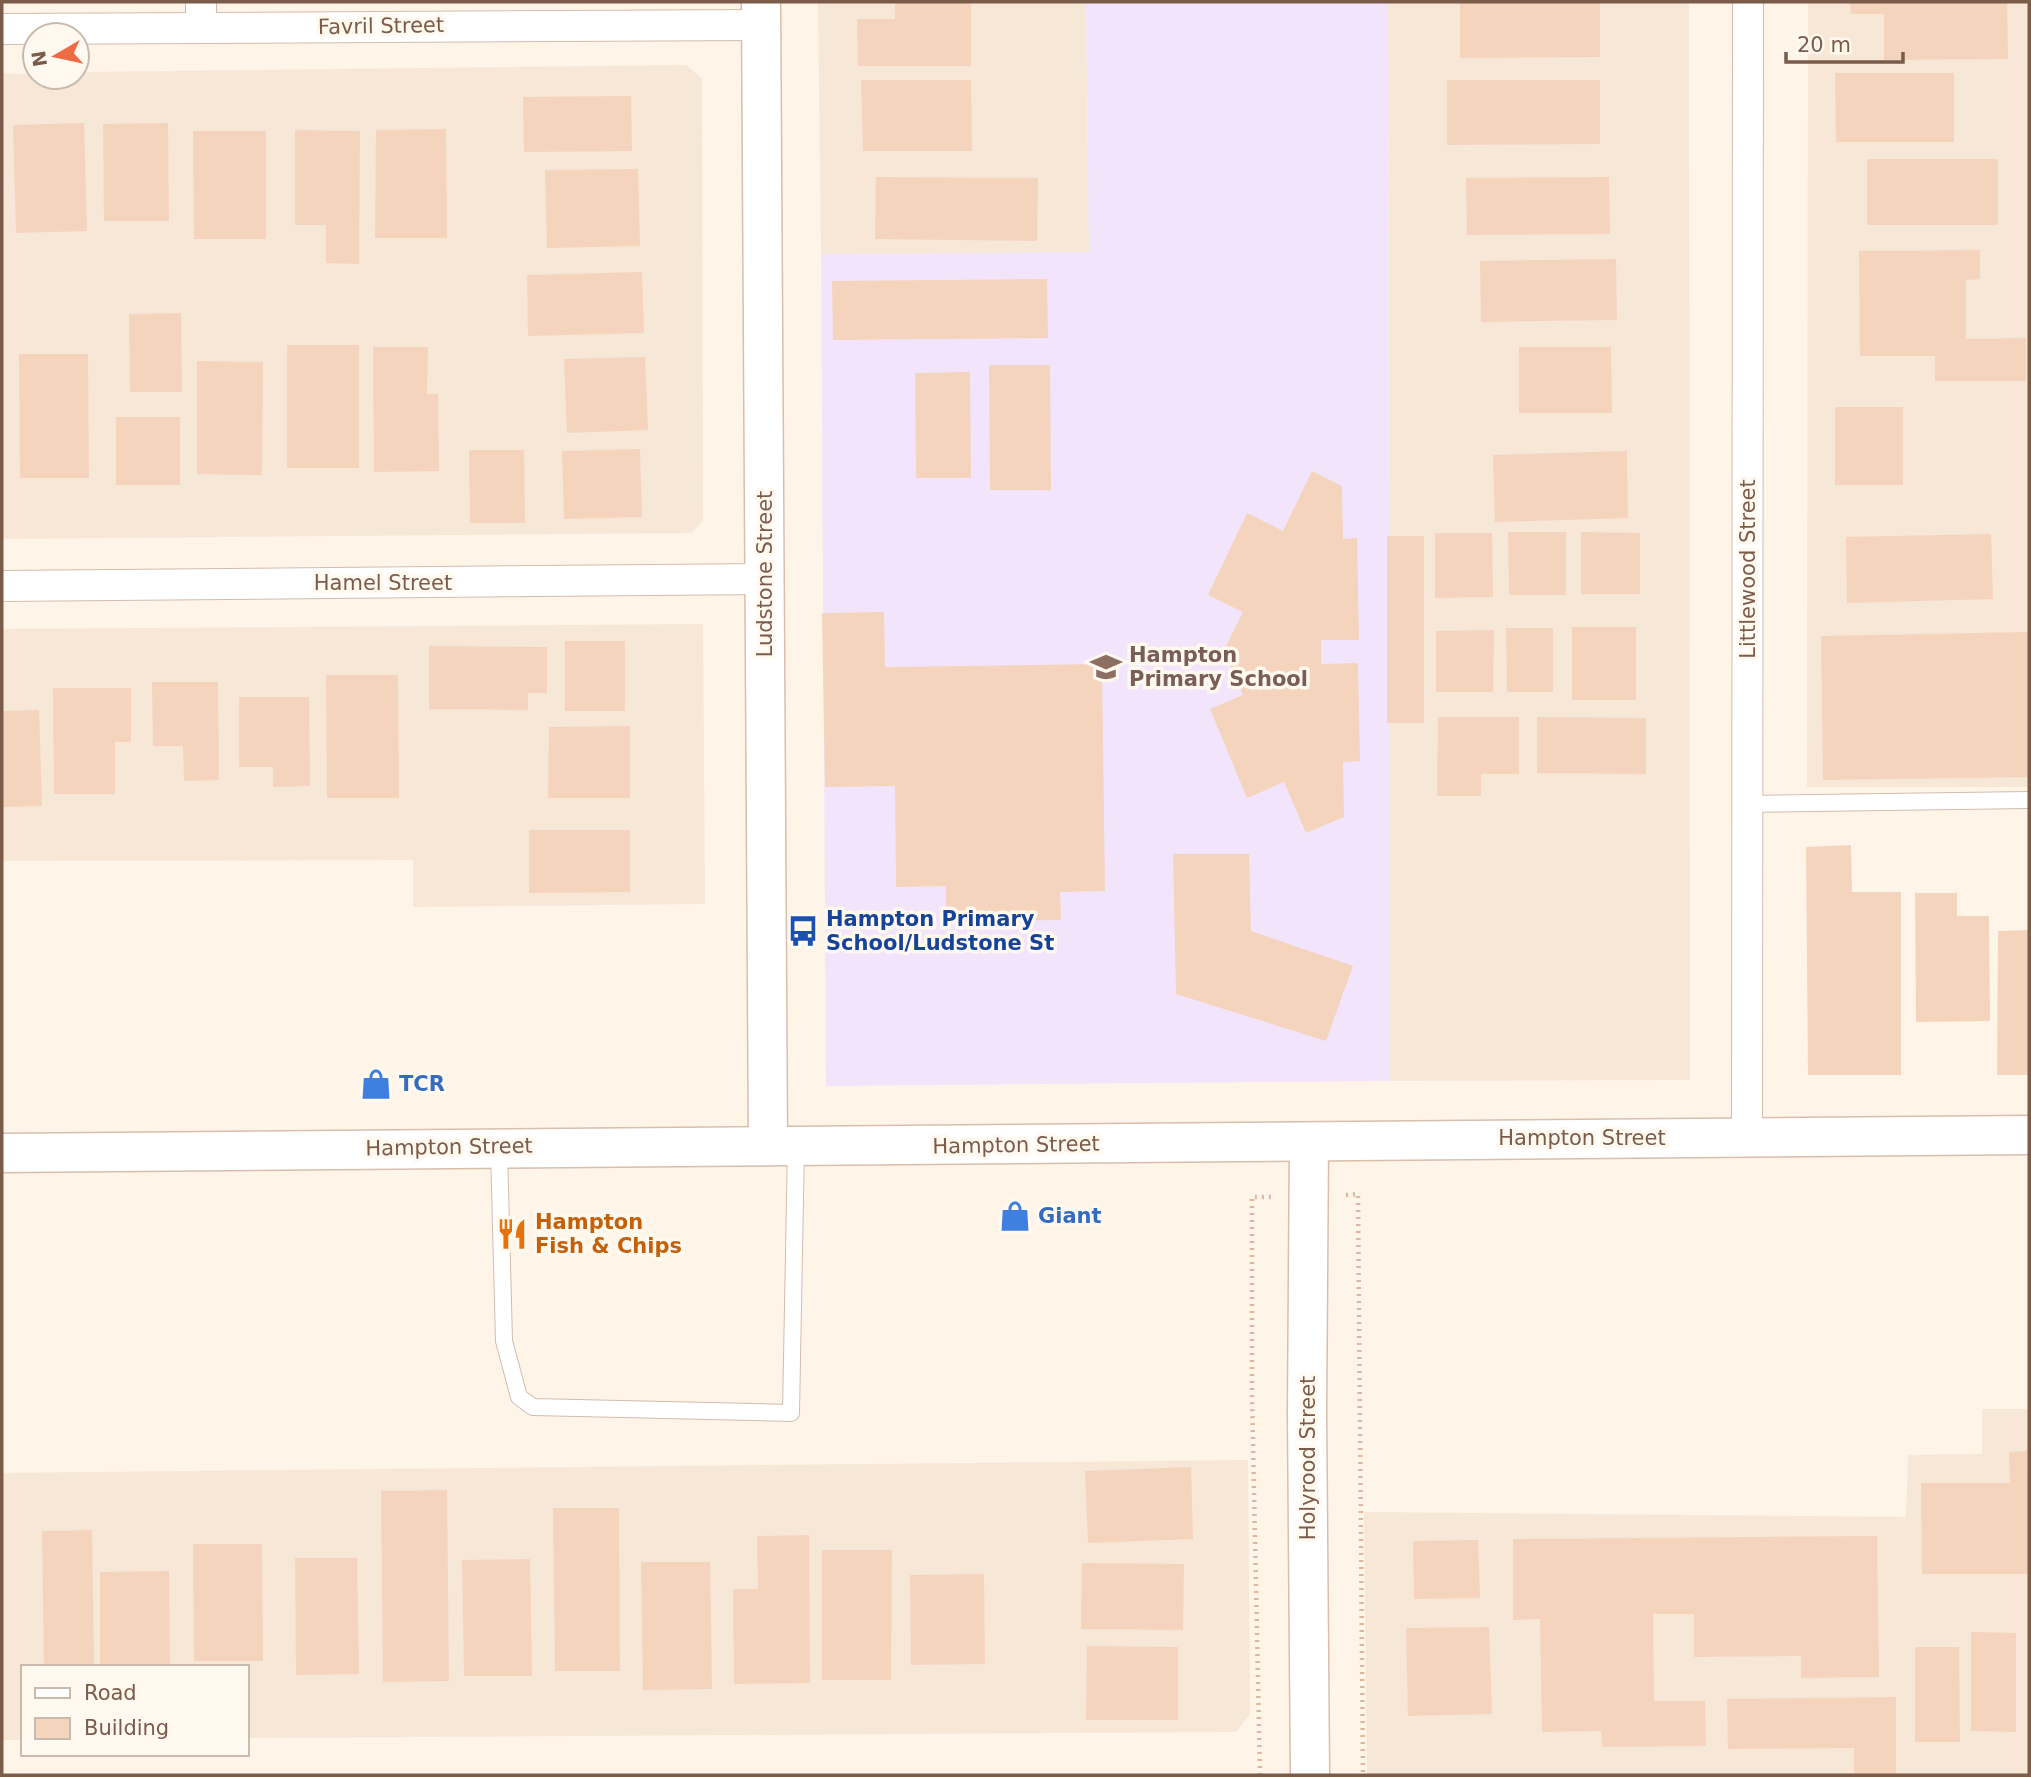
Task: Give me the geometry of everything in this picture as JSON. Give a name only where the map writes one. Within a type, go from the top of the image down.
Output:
[{"type":"main road","name":"Ludstone Street","points":[[761,13],[764,579],[782,1146]]},
{"type":"main road","name":"Hampton Street","points":[[2,1153],[499,1146],[2029,1135]]},
{"type":"main road","name":"Holyrood Street","points":[[1310,1142],[1307,1413],[1310,1775]]},
{"type":"street","name":"Littlewood Street","points":[[1747,1137],[1748,2]]},
{"type":"street","name":"Favril Street","points":[[2,29],[201,15],[761,13]]},
{"type":"street","name":"Hamel Street","points":[[2,586],[764,579]]},
{"type":"lane","points":[[1748,804],[2029,800]]},
{"type":"lane","points":[[499,1146],[505,1341],[519,1397],[533,1407],[791,1413],[782,1146]]},
{"type":"path","points":[[1358,1194],[1363,1775]]},
{"type":"path","points":[[1252,1197],[1252,1395],[1260,1775]]},
{"type":"shaded area","points":[[818,2],[1086,2],[1089,252],[821,254]]},
{"type":"shaded area","name":"Hampton Primary School","points":[[1086,2],[1388,2],[1390,1081],[826,1086],[821,254],[1089,252]]},
{"type":"shaded area","points":[[1388,2],[1689,2],[1690,1080],[1390,1081]]},
{"type":"shaded area","points":[[1808,2],[2029,2],[2029,787],[1807,787]]},
{"type":"shaded area","points":[[686,65],[702,78],[703,520],[692,533],[2,539],[2,73],[21,74],[21,91],[91,91],[91,72]]},
{"type":"shaded area","points":[[703,624],[705,904],[413,907],[413,860],[2,861],[2,629]]},
{"type":"shaded area","points":[[1982,1409],[2029,1409],[2029,1775],[1367,1775],[1364,1512],[1906,1517],[1908,1455],[1982,1454]]},
{"type":"shaded area","points":[[1248,1460],[1250,1714],[1236,1732],[248,1738],[248,1665],[21,1665],[21,1740],[2,1740],[2,1473]]},
{"type":"building","points":[[895,2],[971,2],[971,66],[858,66],[857,19],[895,19]]},
{"type":"building","points":[[1460,2],[1600,2],[1600,57],[1460,58]]},
{"type":"building","points":[[1850,2],[2007,2],[2008,59],[1884,60],[1884,14],[1851,14]]},
{"type":"building","points":[[1835,73],[1954,73],[1954,142],[1836,142]]},
{"type":"building","points":[[861,80],[971,80],[972,151],[863,151]]},
{"type":"building","points":[[1447,80],[1600,80],[1600,144],[1447,145]]},
{"type":"building","points":[[631,96],[632,151],[524,152],[523,97]]},
{"type":"building","points":[[84,123],[87,231],[16,233],[13,125]]},
{"type":"building","points":[[168,123],[169,221],[104,221],[103,124]]},
{"type":"building","points":[[446,129],[447,238],[375,238],[376,130]]},
{"type":"building","points":[[295,130],[360,131],[359,264],[326,263],[326,225],[295,225]]},
{"type":"building","points":[[193,131],[266,131],[266,239],[194,239]]},
{"type":"building","points":[[1867,159],[1998,159],[1998,225],[1867,225]]},
{"type":"building","points":[[638,169],[640,246],[547,248],[545,170]]},
{"type":"building","points":[[876,177],[1038,178],[1037,241],[875,239]]},
{"type":"building","points":[[1609,177],[1610,234],[1467,235],[1466,178]]},
{"type":"building","points":[[1980,250],[1980,279],[1966,280],[1966,339],[2026,338],[2026,381],[1935,381],[1935,356],[1860,356],[1859,251]]},
{"type":"building","points":[[1616,259],[1617,320],[1481,322],[1480,261]]},
{"type":"building","points":[[642,272],[644,333],[528,336],[527,275]]},
{"type":"building","points":[[1047,279],[1048,338],[833,340],[832,281]]},
{"type":"building","points":[[181,313],[182,392],[130,392],[129,314]]},
{"type":"building","points":[[287,345],[359,345],[359,468],[287,468]]},
{"type":"building","points":[[373,347],[428,347],[427,394],[438,394],[439,471],[374,472]]},
{"type":"building","points":[[1519,347],[1611,347],[1612,413],[1519,413]]},
{"type":"building","points":[[19,354],[88,354],[89,478],[20,478]]},
{"type":"building","points":[[645,357],[648,430],[567,433],[564,359]]},
{"type":"building","points":[[197,361],[263,362],[262,475],[197,474]]},
{"type":"building","points":[[989,365],[1050,365],[1051,490],[990,490]]},
{"type":"building","points":[[970,372],[971,478],[916,478],[915,373]]},
{"type":"building","points":[[1835,407],[1903,407],[1903,485],[1835,485]]},
{"type":"building","points":[[116,417],[180,417],[180,485],[116,485]]},
{"type":"building","points":[[640,449],[642,517],[564,519],[562,451]]},
{"type":"building","points":[[469,450],[524,450],[525,523],[470,523]]},
{"type":"building","points":[[1627,451],[1628,518],[1495,522],[1493,455]]},
{"type":"building","points":[[1312,471],[1342,486],[1343,539],[1357,538],[1359,640],[1321,640],[1321,664],[1358,663],[1360,761],[1343,762],[1344,817],[1306,833],[1284,782],[1247,798],[1210,709],[1243,695],[1224,650],[1243,612],[1208,595],[1247,513],[1283,531]]},
{"type":"building","points":[[1508,532],[1566,532],[1566,595],[1509,595]]},
{"type":"building","points":[[1581,532],[1640,533],[1640,594],[1581,594]]},
{"type":"building","points":[[1435,533],[1492,533],[1493,597],[1435,598]]},
{"type":"building","points":[[1991,534],[1993,599],[1847,603],[1846,537]]},
{"type":"building","points":[[1387,536],[1424,536],[1424,723],[1387,723]]},
{"type":"building","points":[[884,612],[885,667],[1102,664],[1105,891],[1060,892],[1061,920],[946,922],[946,886],[896,887],[895,786],[825,787],[822,613]]},
{"type":"building","points":[[1572,627],[1636,627],[1636,700],[1572,700]]},
{"type":"building","points":[[1506,628],[1553,628],[1553,692],[1507,692]]},
{"type":"building","points":[[1494,630],[1493,692],[1436,692],[1436,631]]},
{"type":"building","points":[[2029,632],[2029,777],[1823,780],[1821,636]]},
{"type":"building","points":[[565,641],[625,641],[625,711],[565,711]]},
{"type":"building","points":[[429,646],[547,647],[547,693],[528,693],[528,710],[429,709]]},
{"type":"building","points":[[326,675],[398,675],[399,798],[327,798]]},
{"type":"building","points":[[152,682],[218,682],[219,780],[184,781],[183,746],[153,746]]},
{"type":"building","points":[[53,688],[131,688],[131,742],[115,742],[115,794],[54,794]]},
{"type":"building","points":[[239,697],[309,697],[310,786],[273,787],[273,767],[239,767]]},
{"type":"building","points":[[39,710],[42,806],[2,807],[2,711]]},
{"type":"building","points":[[1438,717],[1519,717],[1519,774],[1481,774],[1481,796],[1437,796]]},
{"type":"building","points":[[1537,717],[1646,718],[1646,774],[1537,773]]},
{"type":"building","points":[[630,726],[630,798],[548,798],[549,727]]},
{"type":"building","points":[[529,830],[630,830],[630,892],[529,893]]},
{"type":"building","points":[[1851,845],[1852,892],[1901,892],[1901,1075],[1808,1075],[1806,847]]},
{"type":"building","points":[[1173,854],[1249,854],[1251,931],[1353,966],[1326,1041],[1176,994]]},
{"type":"building","points":[[1915,893],[1957,893],[1957,916],[1989,916],[1990,1021],[1916,1022]]},
{"type":"building","points":[[2029,930],[2029,1075],[1997,1075],[1998,931]]},
{"type":"building","points":[[2027,1413],[2029,1574],[1922,1574],[1921,1483],[2010,1483],[2009,1452],[2027,1451]]},
{"type":"building","points":[[1191,1467],[1193,1539],[1088,1543],[1085,1471]]},
{"type":"building","points":[[447,1490],[449,1681],[383,1682],[381,1491]]},
{"type":"building","points":[[553,1508],[619,1508],[620,1671],[555,1671]]},
{"type":"building","points":[[92,1530],[94,1665],[44,1665],[42,1531]]},
{"type":"building","points":[[809,1535],[810,1683],[734,1684],[733,1589],[758,1589],[757,1536]]},
{"type":"building","points":[[1877,1536],[1879,1677],[1801,1678],[1801,1656],[1694,1657],[1694,1614],[1653,1614],[1654,1701],[1705,1701],[1706,1746],[1602,1747],[1601,1731],[1542,1732],[1540,1619],[1513,1620],[1513,1539]]},
{"type":"building","points":[[1478,1540],[1480,1598],[1414,1599],[1413,1541]]},
{"type":"building","points":[[193,1544],[262,1544],[263,1661],[194,1661]]},
{"type":"building","points":[[822,1550],[892,1550],[891,1680],[822,1680]]},
{"type":"building","points":[[295,1558],[357,1558],[359,1674],[296,1675]]},
{"type":"building","points":[[530,1559],[532,1676],[464,1676],[462,1560]]},
{"type":"building","points":[[641,1562],[710,1562],[712,1689],[643,1690]]},
{"type":"building","points":[[1082,1563],[1184,1564],[1183,1630],[1081,1629]]},
{"type":"building","points":[[169,1571],[170,1665],[100,1665],[100,1572]]},
{"type":"building","points":[[984,1574],[985,1664],[911,1665],[910,1575]]},
{"type":"building","points":[[1489,1627],[1492,1714],[1408,1716],[1406,1628]]},
{"type":"building","points":[[1971,1632],[2016,1633],[2016,1732],[1971,1731]]},
{"type":"building","points":[[1087,1646],[1178,1647],[1178,1720],[1086,1720]]},
{"type":"building","points":[[1915,1647],[1959,1647],[1960,1742],[1915,1742]]},
{"type":"building","points":[[1896,1697],[1896,1775],[1854,1775],[1854,1748],[1728,1749],[1727,1699]]},
{"type":"place","name":"Hampton Primary School","points":[[1106,667]]},
{"type":"place","name":"Hampton Primary School/Ludstone St","points":[[803,931]]},
{"type":"place","name":"TCR","points":[[376,1084]]},
{"type":"place","name":"Giant","points":[[1015,1216]]},
{"type":"place","name":"Hampton Fish & Chips","points":[[512,1234]]}]
